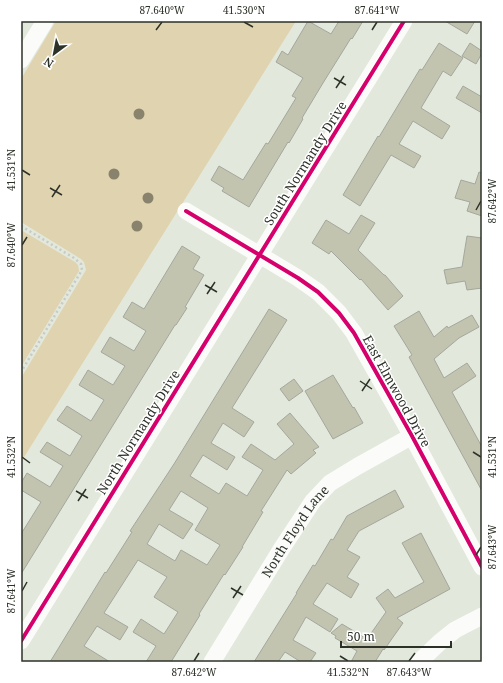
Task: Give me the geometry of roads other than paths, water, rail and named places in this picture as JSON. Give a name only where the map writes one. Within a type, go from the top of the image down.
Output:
[{"type":"street","points":[[24,49],[45,21]]},
{"type":"street","name":"South Normandy Drive","points":[[260,254],[404,21]]},
{"type":"street","name":"East Elmwood Drive","points":[[186,211],[298,278],[318,292],[339,313],[354,333],[412,436],[482,567]]},
{"type":"street","name":"North Normandy Drive","points":[[21,641],[260,254]]},
{"type":"street","name":"North Floyd Lane","points":[[212,662],[282,548],[313,501],[330,483],[412,436]]},
{"type":"street","points":[[420,662],[440,642],[455,630],[482,616]]}]
